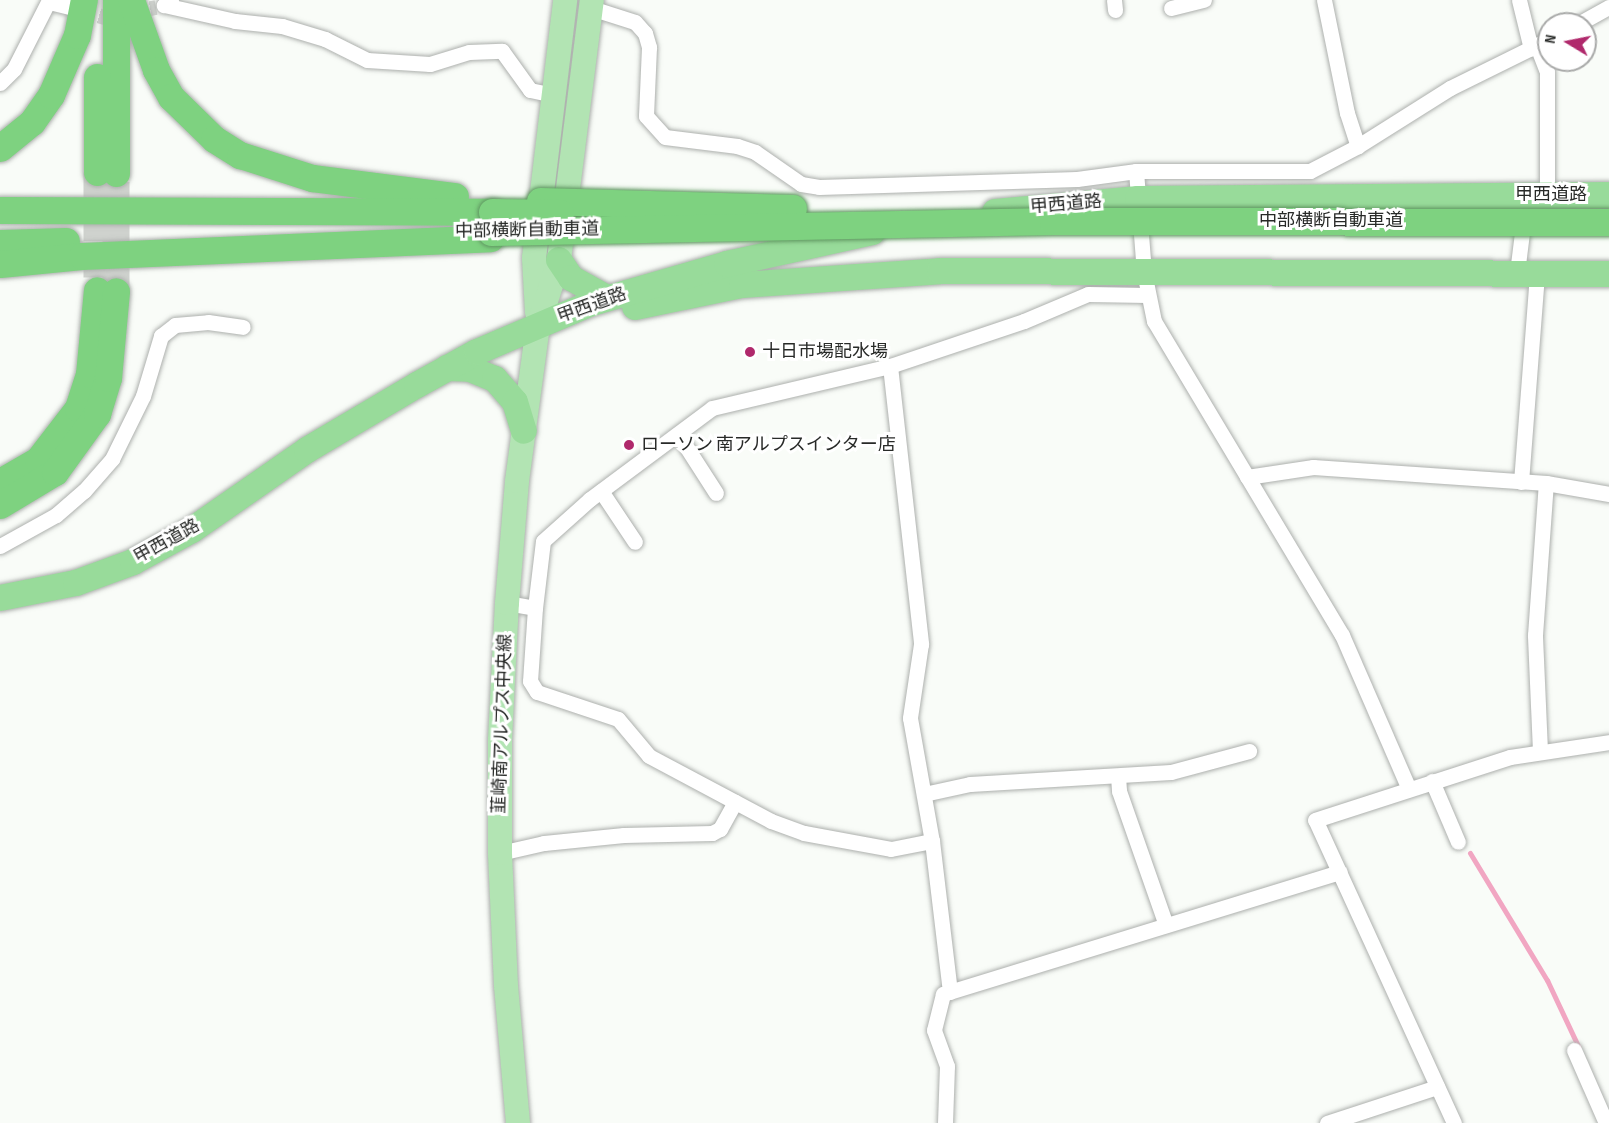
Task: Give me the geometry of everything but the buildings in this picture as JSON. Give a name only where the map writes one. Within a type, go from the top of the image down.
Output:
[{"type":"highway","points":[[98,0],[106,172],[116,0]]},
{"type":"highway","points":[[155,3],[156,70],[171,97],[214,139],[240,155],[312,178],[491,220]]},
{"type":"highway","points":[[0,148],[32,122],[51,95],[77,35],[76,4]]},
{"type":"highway","name":"甲西道路","points":[[0,598],[76,583],[133,562],[192,530],[307,450],[447,368],[538,326],[607,298],[727,264],[879,231],[1021,209],[1138,199],[1609,195]]},
{"type":"highway","name":"中部横断自動車道","points":[[0,210],[491,220],[884,218],[1053,221],[1609,222]]},
{"type":"highway","points":[[0,264],[491,220]]},
{"type":"highway","name":"中部横断自動車道","points":[[0,243],[491,220],[634,228],[1053,221]]},
{"type":"highway","points":[[559,260],[571,278],[607,298]]},
{"type":"highway","name":"甲西道路","points":[[538,326],[692,294],[802,278],[940,271],[1146,284],[1527,273],[1609,274]]},
{"type":"highway","points":[[0,482],[38,460],[78,408],[89,374],[107,290],[110,368],[97,414],[55,472],[0,505]]},
{"type":"highway","points":[[447,368],[470,369],[495,379],[515,402],[524,431]]},
{"type":"main road","points":[[538,326],[534,258],[565,0]]},
{"type":"main road","points":[[538,326],[559,260],[591,4]]},
{"type":"main road","name":"韮崎南アルプス中央線","points":[[519,1123],[506,986],[500,853],[500,740],[507,603],[524,431],[538,326]]},
{"type":"street","points":[[1171,8],[1204,0]]},
{"type":"street","points":[[1324,0],[1347,113],[1358,146]]},
{"type":"street","points":[[1519,0],[1537,40]]},
{"type":"street","points":[[0,83],[14,69],[49,1],[76,4]]},
{"type":"street","points":[[155,3],[235,21],[282,26],[325,39],[367,60],[430,64],[469,52],[502,51],[530,90],[553,94]]},
{"type":"street","points":[[591,4],[635,22],[645,33],[649,47],[644,102],[652,127],[664,137],[681,141],[737,146],[755,152],[801,184],[957,184],[1077,179],[1136,171],[1310,171],[1358,146],[1450,88],[1537,46]]},
{"type":"street","points":[[1521,482],[1527,273],[1537,196],[1547,72]]},
{"type":"street","points":[[1136,171],[1146,284],[1168,349],[1342,635],[1408,789]]},
{"type":"street","points":[[932,841],[891,849],[857,845],[793,829],[735,802],[649,756],[618,719],[537,692],[530,681],[543,541],[601,491],[712,408],[890,366],[1024,321],[1088,294],[1146,284]]},
{"type":"street","points":[[0,546],[56,515],[84,491],[112,459],[143,396],[160,336],[175,325],[208,322],[243,327]]},
{"type":"street","points":[[890,366],[921,644],[910,718],[932,841],[950,992]]},
{"type":"street","points":[[678,434],[717,494]]},
{"type":"street","points":[[1247,477],[1313,467],[1546,483],[1609,494]]},
{"type":"street","points":[[1540,751],[1534,635],[1546,483]]},
{"type":"street","points":[[601,491],[635,542]]},
{"type":"street","points":[[507,603],[535,608]]},
{"type":"street","points":[[1454,1123],[1315,820],[1432,781],[1540,751],[1609,742]]},
{"type":"street","points":[[924,794],[970,784],[1171,772],[1249,751]]},
{"type":"street","points":[[1118,776],[1119,791],[1166,925]]},
{"type":"street","points":[[1432,781],[1458,842]]},
{"type":"street","points":[[500,853],[544,843],[601,837],[712,833],[720,828],[735,802]]},
{"type":"street","points":[[945,1123],[947,1066],[934,1030],[943,994],[1340,872]]},
{"type":"street","points":[[1574,1050],[1606,1123]]},
{"type":"street","points":[[1326,1123],[1437,1088]]},
{"type":"waterway","points":[[1470,853],[1547,980],[1579,1048]]},
{"type":"tunnel","points":[[77,9],[105,17],[156,7]]},
{"type":"tunnel","points":[[97,172],[97,277]]},
{"type":"tunnel","points":[[116,173],[116,291]]},
{"type":"place","name":"十日市場配水場","points":[[750,352]]},
{"type":"place","name":"ローソン 南アルプスインター店","points":[[629,445]]}]
